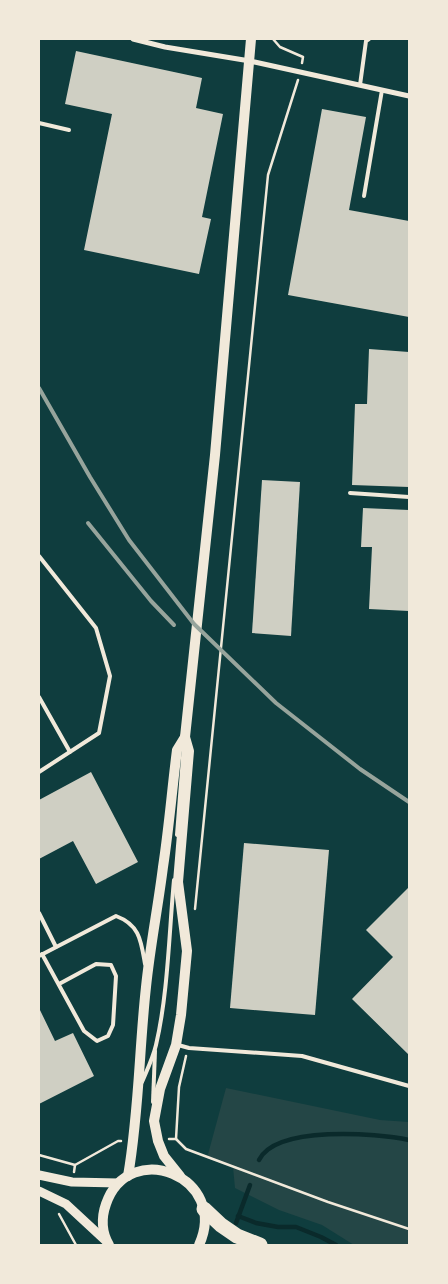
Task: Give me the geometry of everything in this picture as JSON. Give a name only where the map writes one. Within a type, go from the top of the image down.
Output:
[{"type":"highway","points":[[204,1209],[221,1225],[237,1236],[260,1245]]},
{"type":"main road","points":[[199,1245],[204,1236],[206,1222],[204,1209],[199,1196],[191,1185],[180,1176],[164,1156],[158,1141],[154,1121],[160,1088],[176,1045],[187,951],[178,882],[189,751],[185,737],[214,464],[251,39]]},
{"type":"main road","points":[[128,1176],[140,1088],[142,1021],[147,978],[177,750],[185,737]]},
{"type":"main road","points":[[108,1244],[102,1227],[103,1211],[108,1196],[118,1183],[140,1171],[154,1169],[168,1171],[180,1176]]},
{"type":"street","points":[[133,39],[165,47],[250,61],[409,96]]},
{"type":"street","points":[[39,1175],[72,1182],[118,1183]]},
{"type":"street","points":[[39,1191],[66,1204],[108,1244]]},
{"type":"lane","points":[[360,85],[366,41],[369,39]]},
{"type":"lane","points":[[364,196],[382,90]]},
{"type":"lane","points":[[39,123],[68,130]]},
{"type":"lane","points":[[350,493],[409,497]]},
{"type":"lane","points":[[39,556],[96,628],[110,676],[99,733],[39,772]]},
{"type":"lane","points":[[39,697],[70,752]]},
{"type":"lane","points":[[154,1121],[156,1047],[168,953],[185,737]]},
{"type":"lane","points":[[39,913],[56,947]]},
{"type":"lane","points":[[59,984],[96,964],[111,965],[116,976],[113,1025],[108,1036],[97,1041],[84,1031],[59,984],[40,955],[116,916],[127,920],[138,933],[147,978]]},
{"type":"lane","points":[[176,1045],[189,1048],[302,1056],[409,1086]]},
{"type":"lane","points":[[140,1088],[156,1047]]},
{"type":"path","points":[[195,912],[268,175],[297,85],[303,57],[280,47],[273,39]]},
{"type":"path","points":[[189,1048],[179,1087],[176,1139],[186,1149],[328,1202],[409,1229]]},
{"type":"path","points":[[158,1141],[176,1139]]},
{"type":"path","points":[[39,1155],[75,1165],[118,1141],[134,1141]]},
{"type":"path","points":[[72,1182],[75,1165]]},
{"type":"path","points":[[66,1204],[58,1215],[76,1245]]},
{"type":"shaded area","points":[[226,1088],[380,1120],[409,1122],[409,1245],[354,1245],[322,1225],[279,1210],[235,1188],[233,1167],[207,1158]]},
{"type":"building","points":[[76,51],[202,78],[196,108],[223,114],[202,217],[211,219],[199,274],[84,250],[112,114],[65,104]]},
{"type":"building","points":[[322,109],[366,117],[349,210],[409,221],[409,317],[288,295]]},
{"type":"building","points":[[369,349],[409,352],[409,487],[352,485],[355,404],[367,404]]},
{"type":"building","points":[[262,480],[300,482],[291,636],[252,633]]},
{"type":"building","points":[[363,508],[409,510],[409,611],[369,609],[372,547],[361,547]]},
{"type":"building","points":[[91,772],[138,862],[96,884],[73,841],[39,859],[39,800]]},
{"type":"building","points":[[244,843],[329,850],[315,1015],[230,1008]]},
{"type":"building","points":[[408,888],[409,1055],[352,999],[393,957],[366,930]]},
{"type":"building","points":[[39,1008],[55,1041],[73,1033],[94,1076],[39,1104]]},
{"type":"waterway","points":[[259,1160],[269,1149],[285,1141],[305,1136],[352,1134],[409,1140]]},
{"type":"waterway","points":[[236,1223],[250,1185]]},
{"type":"waterway","points":[[238,1216],[256,1223],[278,1227],[296,1227],[336,1245]]},
{"type":"railway","points":[[39,388],[129,540],[194,624],[276,703],[360,769],[409,802]]},
{"type":"railway","points":[[88,523],[151,601],[174,625]]}]
